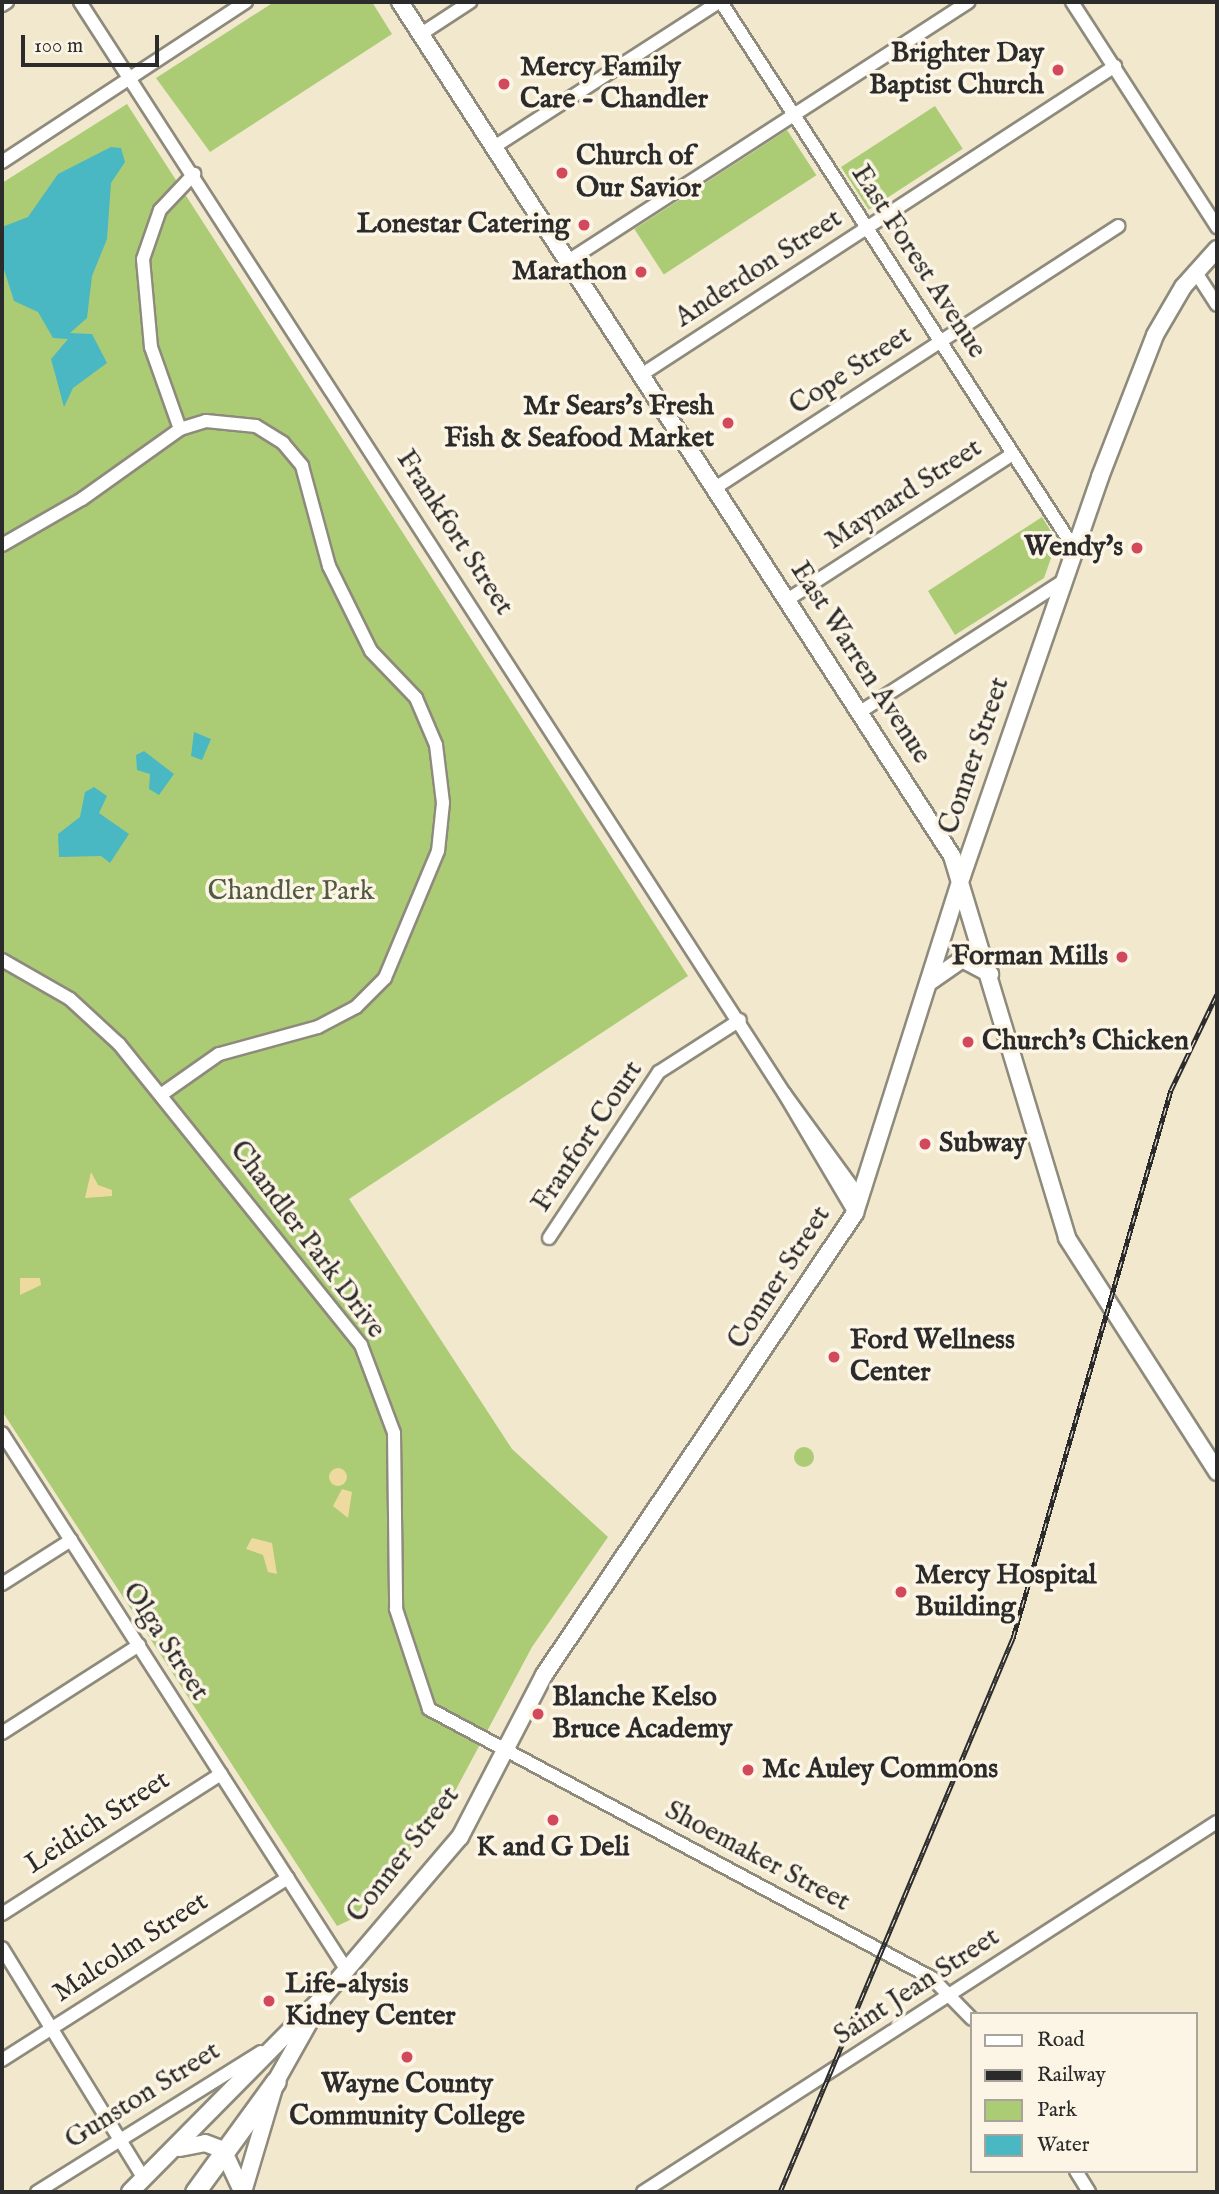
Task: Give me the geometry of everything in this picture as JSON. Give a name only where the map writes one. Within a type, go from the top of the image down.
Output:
[{"type":"highway","points":[[195,2192],[223,2150],[276,2081]]},
{"type":"main road","name":"East Warren Avenue","points":[[400,2],[860,712],[962,876],[1067,1238],[1217,1472]]},
{"type":"main road","name":"Conner Street","points":[[130,2192],[176,2150],[274,2040],[324,1996],[460,1837],[555,1658],[858,1206],[962,876],[1074,548],[1155,335],[1195,271],[1217,249]]},
{"type":"main road","points":[[929,983],[962,959],[990,974]]},
{"type":"main road","points":[[241,2192],[276,2081],[324,1996]]},
{"type":"main road","points":[[176,2150],[194,2143],[223,2150],[238,2174],[241,2192]]},
{"type":"street","points":[[2,5],[7,2]]},
{"type":"street","name":"Frankfort Street","points":[[80,2],[194,174],[858,1206]]},
{"type":"street","points":[[2,162],[246,2]]},
{"type":"street","points":[[421,34],[470,2]]},
{"type":"street","points":[[494,147],[720,2]]},
{"type":"street","name":"East Forest Avenue","points":[[720,2],[1074,548]]},
{"type":"street","points":[[568,261],[969,2]]},
{"type":"street","points":[[1072,2],[1217,227]]},
{"type":"street","name":"Anderdon Street","points":[[641,374],[1115,66]]},
{"type":"street","points":[[180,429],[151,347],[143,259],[160,210],[194,174]]},
{"type":"street","name":"Cope Street","points":[[715,488],[1118,226]]},
{"type":"street","points":[[1195,271],[1217,304]]},
{"type":"street","points":[[2,545],[82,499],[180,429],[206,421],[245,423],[271,433],[293,453],[308,481],[329,566],[364,637],[427,718],[443,803],[426,892],[398,958],[375,991],[318,1027],[219,1054],[162,1094]]},
{"type":"street","name":"Maynard Street","points":[[787,600],[1013,454]]},
{"type":"street","points":[[860,712],[1063,581]]},
{"type":"street","name":"Chandler Park Drive","points":[[2,960],[91,1014],[162,1094],[361,1345],[396,1447],[393,1585],[415,1681],[434,1715],[506,1754]]},
{"type":"street","name":"Franfort Court","points":[[549,1238],[659,1072],[740,1020]]},
{"type":"street","name":"Olga Street","points":[[2,1433],[346,1969]]},
{"type":"street","points":[[2,1584],[71,1539]]},
{"type":"street","points":[[2,1733],[139,1645]]},
{"type":"street","name":"Shoemaker Street","points":[[506,1754],[882,1951],[951,1994],[970,2017]]},
{"type":"street","name":"Leidich Street","points":[[2,1914],[221,1774]]},
{"type":"street","name":"Saint Jean Street","points":[[643,2192],[1217,1822]]},
{"type":"street","name":"Malcolm Street","points":[[2,2060],[288,1878]]},
{"type":"street","points":[[2,1948],[144,2179]]},
{"type":"street","name":"Gunston Street","points":[[37,2192],[120,2136],[274,2040]]},
{"type":"street","points":[[1077,2173],[1089,2192]]},
{"type":"green space","points":[[274,2],[372,2],[392,34],[210,152],[156,78]]},
{"type":"green space","name":"Chandler Park","points":[[127,104],[688,976],[349,1199],[512,1449],[608,1537],[532,1647],[446,1808],[352,1919],[337,1926],[2,1411],[2,183]]},
{"type":"green space","points":[[935,106],[963,149],[869,210],[841,167]]},
{"type":"green space","points":[[787,130],[816,175],[664,274],[634,229]]},
{"type":"green space","points":[[1042,517],[1057,541],[1044,578],[955,635],[928,591]]},
{"type":"green space","points":[[800,1447],[808,1447],[814,1457],[808,1467],[800,1467],[794,1461],[794,1453]]},
{"type":"sand","points":[[91,1172],[98,1185],[112,1190],[112,1196],[85,1198]]},
{"type":"sand","points":[[20,1278],[40,1278],[41,1285],[20,1295]]},
{"type":"sand","points":[[338,1468],[344,1471],[347,1477],[344,1483],[338,1486],[332,1483],[329,1477],[332,1471]]},
{"type":"sand","points":[[342,1489],[352,1492],[348,1518],[333,1506]]},
{"type":"sand","points":[[252,1538],[272,1543],[277,1574],[268,1572],[263,1555],[246,1549]]},
{"type":"water","points":[[111,147],[121,148],[125,162],[111,183],[107,239],[92,276],[87,318],[70,333],[92,334],[107,363],[73,388],[64,407],[51,359],[68,339],[53,338],[38,312],[14,301],[2,263],[2,227],[28,217],[58,174]]},
{"type":"water","points":[[194,732],[211,739],[202,760],[191,756]]},
{"type":"water","points":[[144,751],[174,774],[159,795],[149,789],[150,774],[137,770],[136,755]]},
{"type":"water","points":[[94,787],[107,796],[99,813],[129,834],[110,863],[101,856],[59,857],[58,834],[80,817],[85,792]]},
{"type":"railway","points":[[780,2192],[1013,1638],[1171,1090],[1217,994]]},
{"type":"place","name":"Brighter Day Baptist Church","points":[[1058,70]]},
{"type":"place","name":"Mercy Family Care - Chandler","points":[[504,84]]},
{"type":"place","name":"Church of Our Savior","points":[[562,173]]},
{"type":"place","name":"Lonestar Catering","points":[[584,225]]},
{"type":"place","name":"Marathon","points":[[641,272]]},
{"type":"place","name":"Mr Sears's Fresh Fish & Seafood Market","points":[[728,423]]},
{"type":"place","name":"Wendy's","points":[[1137,548]]},
{"type":"place","name":"Forman Mills","points":[[1122,957]]},
{"type":"place","name":"Church's Chicken","points":[[968,1042]]},
{"type":"place","name":"Subway","points":[[925,1144]]},
{"type":"place","name":"Ford Wellness Center","points":[[834,1357]]},
{"type":"place","name":"Mercy Hospital Building","points":[[901,1592]]},
{"type":"place","name":"Blanche Kelso Bruce Academy","points":[[538,1714]]},
{"type":"place","name":"Mc Auley Commons","points":[[748,1770]]},
{"type":"place","name":"K and G Deli","points":[[553,1820]]},
{"type":"place","name":"Life-alysis Kidney Center","points":[[269,2001]]},
{"type":"place","name":"Wayne County Community College","points":[[407,2057]]}]
